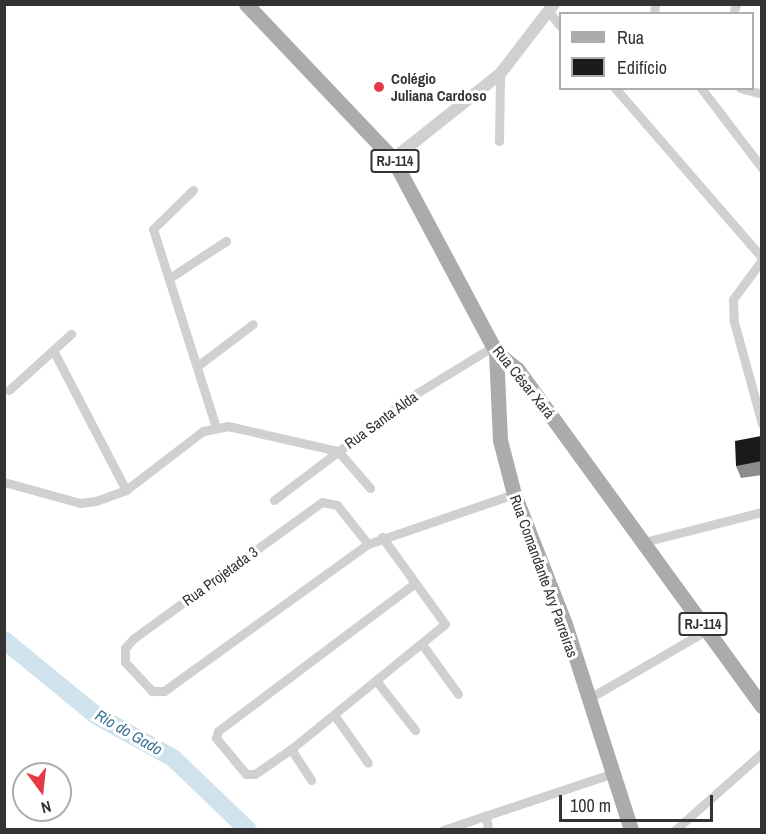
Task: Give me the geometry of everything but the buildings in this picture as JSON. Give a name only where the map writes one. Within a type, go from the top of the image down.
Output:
[{"type":"main road","name":"Rua César Xará","points":[[246,4],[393,159],[495,349],[517,369],[762,706]]},
{"type":"main road","name":"Rua Comandante Ary Parreiras","points":[[495,349],[494,380],[514,494],[565,624],[610,774],[632,830]]},
{"type":"main road","points":[[494,380],[517,369]]},
{"type":"street","points":[[393,159],[500,74],[552,9]]},
{"type":"street","points":[[499,141],[500,74]]},
{"type":"street","points":[[617,90],[762,259],[733,299],[734,322],[762,424]]},
{"type":"street","points":[[703,90],[762,168]]},
{"type":"street","points":[[747,90],[762,94]]},
{"type":"street","points":[[193,190],[153,225],[200,364],[216,428]]},
{"type":"street","points":[[171,277],[226,241]]},
{"type":"street","points":[[200,364],[253,324]]},
{"type":"street","points":[[9,390],[71,334]]},
{"type":"street","name":"Rua Santa Alda","points":[[274,500],[409,398],[495,349]]},
{"type":"street","points":[[53,350],[126,490]]},
{"type":"street","points":[[4,482],[80,503],[126,490],[190,439],[216,428],[273,433],[339,451],[370,489]]},
{"type":"street","points":[[368,544],[382,537],[514,494]]},
{"type":"street","name":"Rua Projetada 3","points":[[322,502],[337,505],[368,544],[171,688],[152,690],[125,662],[125,648],[134,639],[322,502]]},
{"type":"street","points":[[644,542],[762,512]]},
{"type":"street","points":[[382,537],[445,624],[424,647],[378,683],[291,749],[249,775],[216,734],[414,584]]},
{"type":"street","points":[[588,699],[707,630]]},
{"type":"street","points":[[424,647],[458,694]]},
{"type":"street","points":[[378,683],[415,730]]},
{"type":"street","points":[[335,716],[368,763]]},
{"type":"street","points":[[291,749],[311,780]]},
{"type":"street","points":[[675,830],[687,826],[762,753]]},
{"type":"street","points":[[443,830],[610,774]]},
{"type":"street","points":[[486,815],[488,830]]},
{"type":"waterway","name":"Rio do Gado","points":[[4,640],[97,716],[173,758],[248,830]]},
{"type":"place","name":"Colégio Juliana Cardoso","points":[[379,87]]}]
